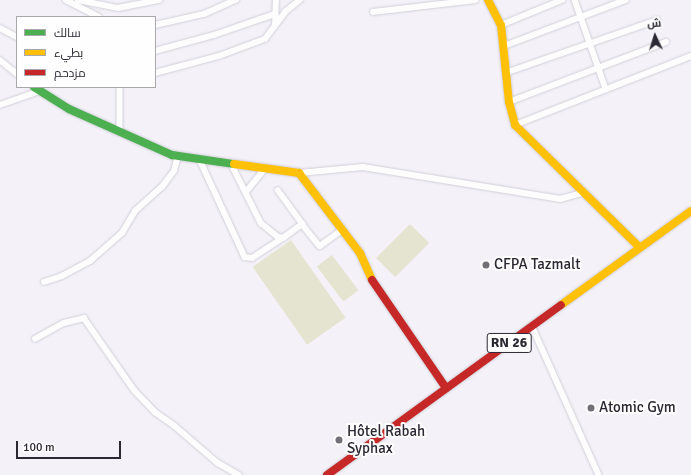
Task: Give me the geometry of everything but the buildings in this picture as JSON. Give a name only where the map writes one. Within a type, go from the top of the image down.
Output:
[{"type":"street","points":[[66,0],[97,16]]},
{"type":"street","points":[[78,0],[118,8],[159,0]]},
{"type":"street","points":[[156,25],[204,14],[236,0]]},
{"type":"street","points":[[275,27],[276,0]]},
{"type":"street","points":[[156,73],[247,46],[265,39],[285,12],[300,0]]},
{"type":"street","points":[[374,12],[475,0]]},
{"type":"street","points":[[488,0],[501,25],[508,72],[509,102],[516,125],[639,247]]},
{"type":"street","points":[[501,25],[562,0]]},
{"type":"street","points":[[575,0],[606,89]]},
{"type":"street","points":[[504,46],[582,18],[626,0]]},
{"type":"street","points":[[156,51],[214,35],[275,14]]},
{"type":"street","points":[[508,72],[657,20]]},
{"type":"street","points":[[0,28],[16,36]]},
{"type":"street","points":[[509,102],[597,66],[666,42]]},
{"type":"street","points":[[516,125],[691,56]]},
{"type":"street","points":[[0,60],[16,73]]},
{"type":"street","points":[[120,88],[120,130]]},
{"type":"street","points":[[0,105],[37,89],[69,109],[120,130],[135,139],[178,156],[264,170],[299,173],[363,167],[560,199],[583,193]]},
{"type":"street","points":[[44,282],[62,276],[90,261],[122,233],[134,212],[162,187],[174,170],[178,156]]},
{"type":"street","points":[[200,160],[245,257],[252,258],[302,224]]},
{"type":"street","points":[[232,165],[261,223],[278,237],[283,238]]},
{"type":"street","points":[[246,192],[264,170]]},
{"type":"street","points":[[299,173],[360,253],[369,276],[446,388]]},
{"type":"street","points":[[278,191],[320,246],[342,230]]},
{"type":"street","name":"RN 26","points":[[327,475],[639,247],[691,211]]},
{"type":"street","points":[[35,339],[64,323],[84,318],[135,390],[155,412],[175,426],[218,463],[239,475]]},
{"type":"street","points":[[532,326],[599,475]]},
{"type":"green space","points":[[410,224],[429,243],[395,277],[376,258]]},
{"type":"green space","points":[[291,240],[345,318],[307,345],[252,267]]},
{"type":"green space","points":[[332,255],[358,290],[343,302],[317,266]]},
{"type":"traffic: fast","points":[[36,88],[69,109],[172,155],[234,164]]},
{"type":"traffic: slow","points":[[488,0],[501,25],[509,102],[515,125],[639,247]]},
{"type":"traffic: slow","points":[[234,164],[299,173],[360,253],[372,280]]},
{"type":"traffic: slow","points":[[561,305],[691,211]]},
{"type":"traffic: jam","points":[[372,280],[446,388]]},
{"type":"traffic: jam","points":[[327,475],[561,305]]},
{"type":"place","name":"CFPA Tazmalt","points":[[486,265]]},
{"type":"place","name":"Atomic Gym","points":[[591,408]]},
{"type":"place","name":"Hôtel Rabah Syphax","points":[[339,440]]}]
